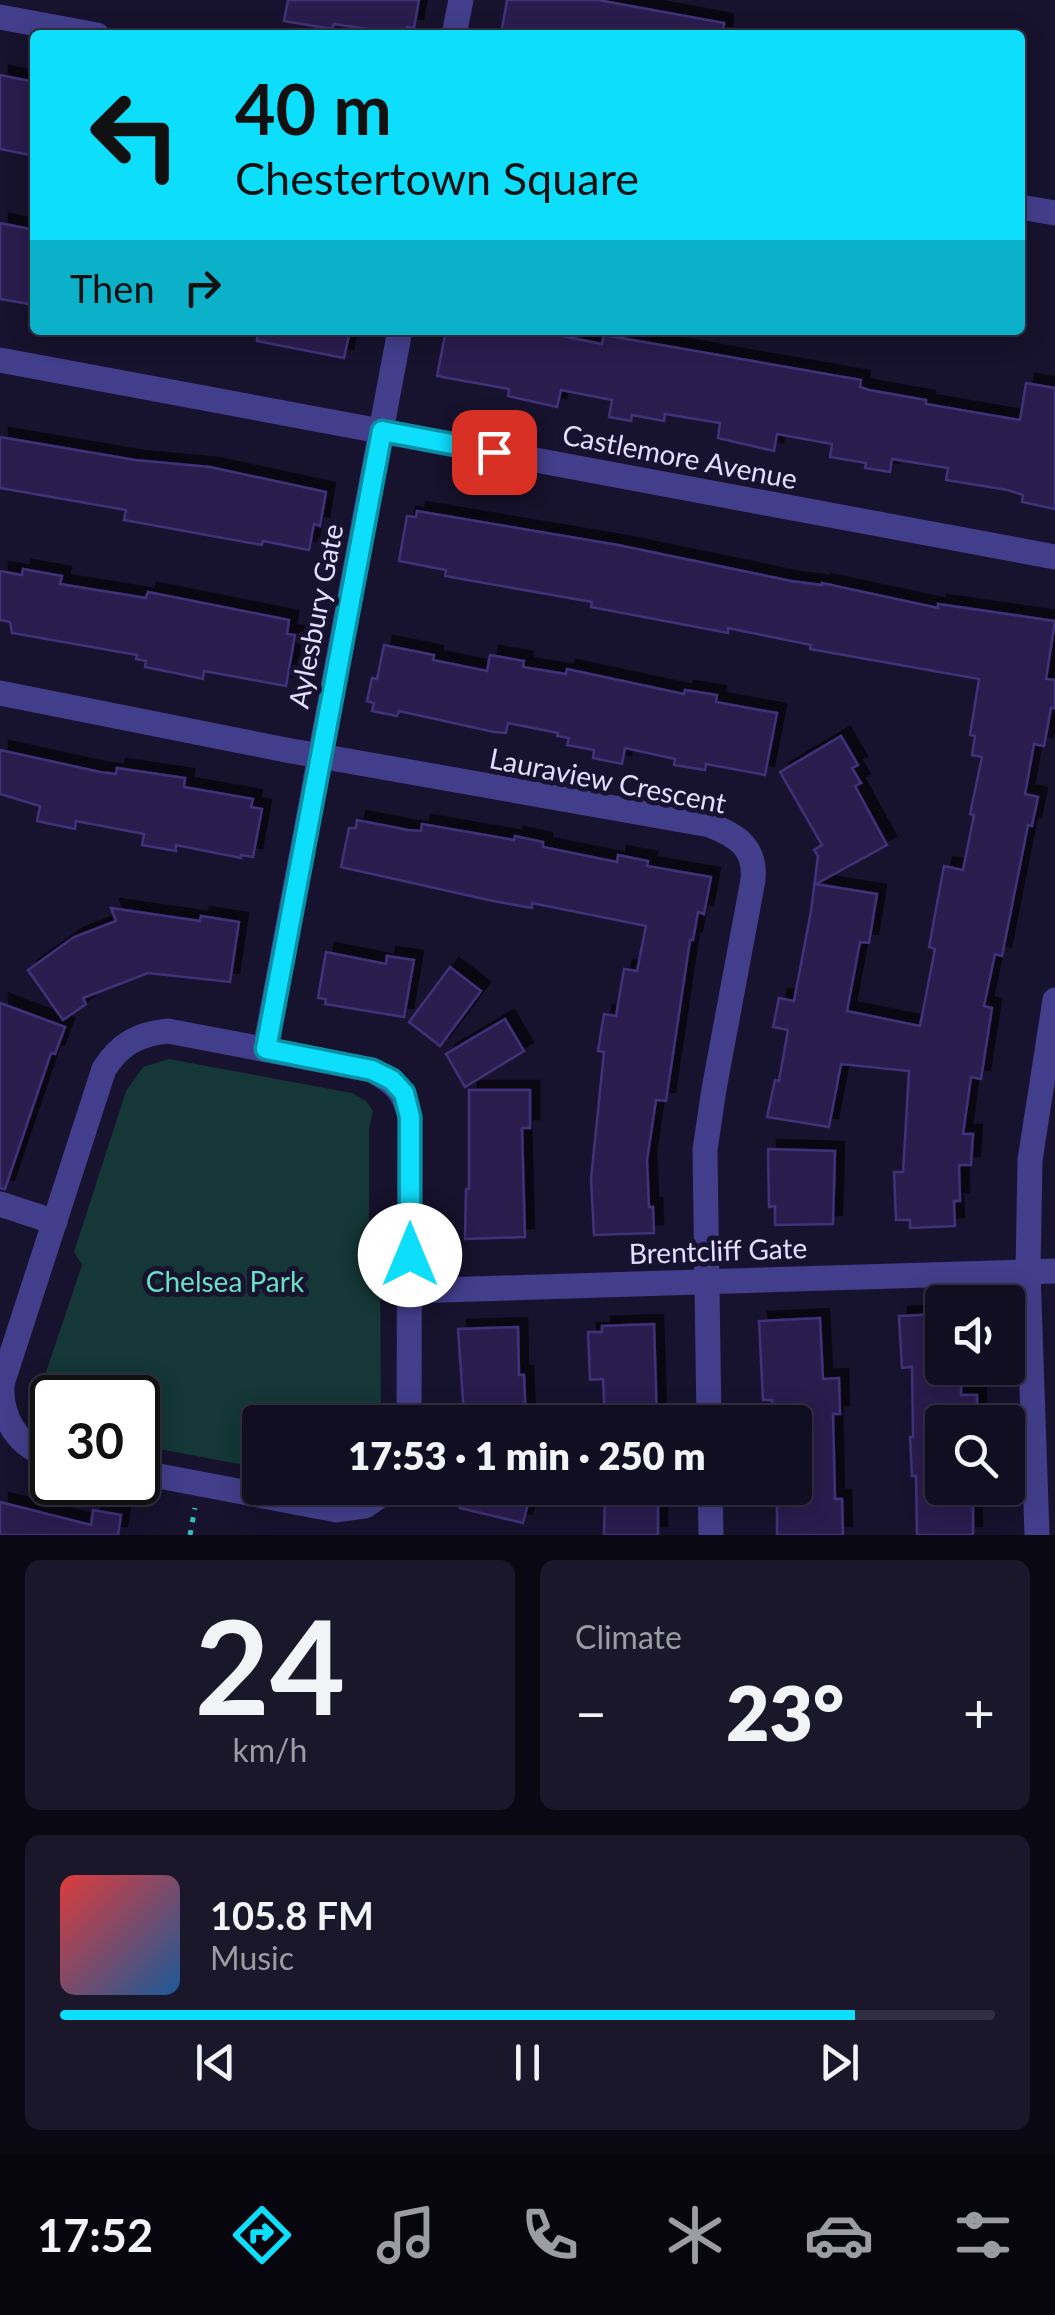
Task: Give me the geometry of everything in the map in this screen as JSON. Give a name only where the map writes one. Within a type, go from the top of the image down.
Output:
[{"type":"street","points":[[455,30],[461,0]]},
{"type":"street","points":[[0,17],[70,30]]},
{"type":"street","points":[[1025,207],[1055,213]]},
{"type":"street","name":"Aylesbury Gate","points":[[266,1049],[399,335]]},
{"type":"street","name":"Castlemore Avenue","points":[[0,360],[1055,557]]},
{"type":"street","name":"Lauraview Crescent","points":[[0,693],[318,756],[710,825],[730,832],[749,850],[754,864],[752,890],[706,1150],[708,1405]]},
{"type":"street","points":[[1037,1535],[1028,1271],[1031,1146],[1055,1000]]},
{"type":"street","points":[[30,1445],[5,1418],[2,1384],[104,1070],[115,1052],[135,1037],[168,1030],[372,1070],[392,1080],[404,1093],[410,1117],[409,1405]]},
{"type":"street","points":[[0,1204],[56,1222]]},
{"type":"street","name":"Brentcliff Gate","points":[[409,1291],[1055,1271]]},
{"type":"street","points":[[160,1476],[242,1492]]},
{"type":"street","points":[[311,1505],[337,1510],[366,1505]]},
{"type":"street","points":[[711,1505],[712,1535]]},
{"type":"path","points":[[190,1535],[196,1500]]},
{"type":"green space","name":"Chelsea Park","points":[[169,1059],[352,1093],[366,1101],[373,1111],[369,1129],[369,1259],[380,1265],[381,1405],[242,1405],[242,1465],[160,1449],[160,1375],[45,1375],[82,1265],[74,1252],[126,1091],[143,1067]]},
{"type":"building","points":[[288,0],[419,0],[414,28],[407,30],[334,24],[332,29],[284,21]]},
{"type":"building","points":[[507,0],[598,0],[724,23],[723,30],[502,30]]},
{"type":"building","points":[[0,75],[30,81],[30,155],[0,149]]},
{"type":"building","points":[[0,223],[30,229],[30,304],[0,299]]},
{"type":"building","points":[[258,335],[349,335],[344,358],[257,341]]},
{"type":"building","points":[[445,335],[558,335],[602,344],[604,335],[861,380],[860,387],[869,390],[1020,420],[1026,383],[1055,388],[1055,509],[1022,502],[1023,495],[1008,490],[946,480],[948,468],[892,459],[890,472],[865,468],[866,463],[830,457],[832,444],[777,434],[774,451],[718,438],[720,423],[665,414],[664,421],[632,415],[631,421],[609,417],[612,400],[561,390],[557,407],[508,396],[509,389],[437,376]]},
{"type":"building","points":[[0,437],[135,460],[210,467],[326,492],[320,526],[314,524],[309,550],[263,541],[262,545],[124,520],[126,510],[0,488]]},
{"type":"building","points":[[417,511],[618,545],[938,608],[938,604],[1055,621],[1046,679],[1055,680],[1055,708],[1051,708],[1044,746],[1034,744],[1025,794],[1038,797],[1032,826],[1028,825],[1002,956],[995,954],[984,1006],[992,1008],[981,1079],[971,1077],[963,1134],[973,1134],[971,1165],[959,1165],[960,1201],[954,1201],[955,1226],[910,1228],[910,1220],[896,1220],[894,1172],[903,1172],[909,1071],[841,1064],[829,1127],[767,1117],[775,1080],[779,1081],[788,1030],[773,1027],[779,998],[794,1001],[811,911],[818,856],[814,850],[822,845],[780,772],[841,736],[858,765],[852,768],[861,783],[855,786],[887,845],[816,884],[877,894],[869,943],[860,942],[847,1011],[920,1026],[935,949],[929,947],[944,866],[963,870],[974,815],[970,814],[982,757],[972,755],[975,736],[970,735],[979,679],[445,576],[446,570],[399,561],[407,516],[416,517]]},
{"type":"building","points":[[23,569],[62,576],[60,584],[146,598],[148,592],[289,620],[287,634],[295,635],[286,686],[204,671],[203,679],[145,667],[146,661],[136,659],[137,655],[12,633],[10,622],[0,620],[0,571],[22,575]]},
{"type":"building","points":[[384,645],[487,671],[490,655],[524,661],[523,667],[566,674],[567,669],[684,694],[685,690],[717,695],[716,702],[777,713],[765,775],[706,764],[705,770],[674,765],[675,759],[625,748],[622,764],[593,758],[594,750],[567,745],[569,738],[557,736],[558,733],[508,723],[506,733],[494,732],[399,711],[397,716],[372,711],[374,703],[367,701],[372,678],[377,679]]},
{"type":"building","points":[[0,750],[100,772],[116,774],[117,768],[185,778],[184,787],[253,799],[251,807],[262,809],[253,857],[176,845],[176,851],[142,845],[144,834],[76,821],[75,829],[37,821],[40,806],[0,794]]},
{"type":"building","points":[[357,820],[408,830],[421,831],[422,824],[514,840],[515,836],[543,842],[543,847],[617,862],[618,855],[648,861],[647,866],[711,877],[704,914],[698,912],[690,940],[666,1101],[656,1100],[647,1160],[654,1233],[594,1235],[591,1179],[604,1052],[598,1051],[604,1014],[616,1016],[624,969],[637,971],[646,926],[532,903],[532,908],[493,901],[341,867],[349,828],[356,828]]},
{"type":"building","points":[[111,908],[200,921],[201,916],[239,922],[230,982],[148,973],[83,998],[86,1004],[63,1020],[28,970],[74,937],[116,921]]},
{"type":"building","points":[[326,952],[386,964],[387,956],[414,960],[404,1017],[325,1004],[326,999],[318,998]]},
{"type":"building","points":[[450,967],[481,991],[440,1046],[409,1022]]},
{"type":"building","points":[[0,1003],[65,1027],[55,1054],[51,1053],[5,1189],[0,1188]]},
{"type":"building","points":[[505,1019],[524,1051],[465,1087],[446,1054]]},
{"type":"building","points":[[469,1090],[530,1090],[530,1128],[522,1128],[525,1237],[465,1239]]},
{"type":"building","points":[[768,1149],[835,1151],[833,1224],[775,1225],[775,1206],[769,1207]]},
{"type":"building","points":[[925,1315],[925,1385],[961,1385],[961,1395],[977,1395],[977,1405],[925,1405],[925,1505],[973,1505],[973,1535],[917,1535],[916,1476],[912,1476],[910,1437],[912,1367],[902,1368],[899,1316]]},
{"type":"building","points":[[820,1318],[823,1379],[839,1378],[840,1414],[833,1414],[835,1499],[842,1499],[843,1535],[777,1535],[777,1505],[812,1505],[812,1405],[772,1405],[772,1400],[763,1400],[759,1321]]},
{"type":"building","points":[[654,1324],[656,1405],[604,1405],[603,1379],[590,1380],[588,1332],[602,1332],[602,1326]]},
{"type":"building","points":[[518,1327],[519,1375],[524,1375],[525,1405],[463,1405],[458,1329]]},
{"type":"building","points":[[0,1502],[91,1525],[93,1510],[121,1515],[118,1535],[0,1535]]},
{"type":"building","points":[[461,1505],[528,1505],[523,1523],[460,1508]]},
{"type":"building","points":[[605,1505],[658,1505],[658,1535],[604,1535]]},
{"type":"route","points":[[410,1255],[410,1117],[404,1093],[392,1080],[372,1070],[266,1049],[382,431],[494,452]]}]
